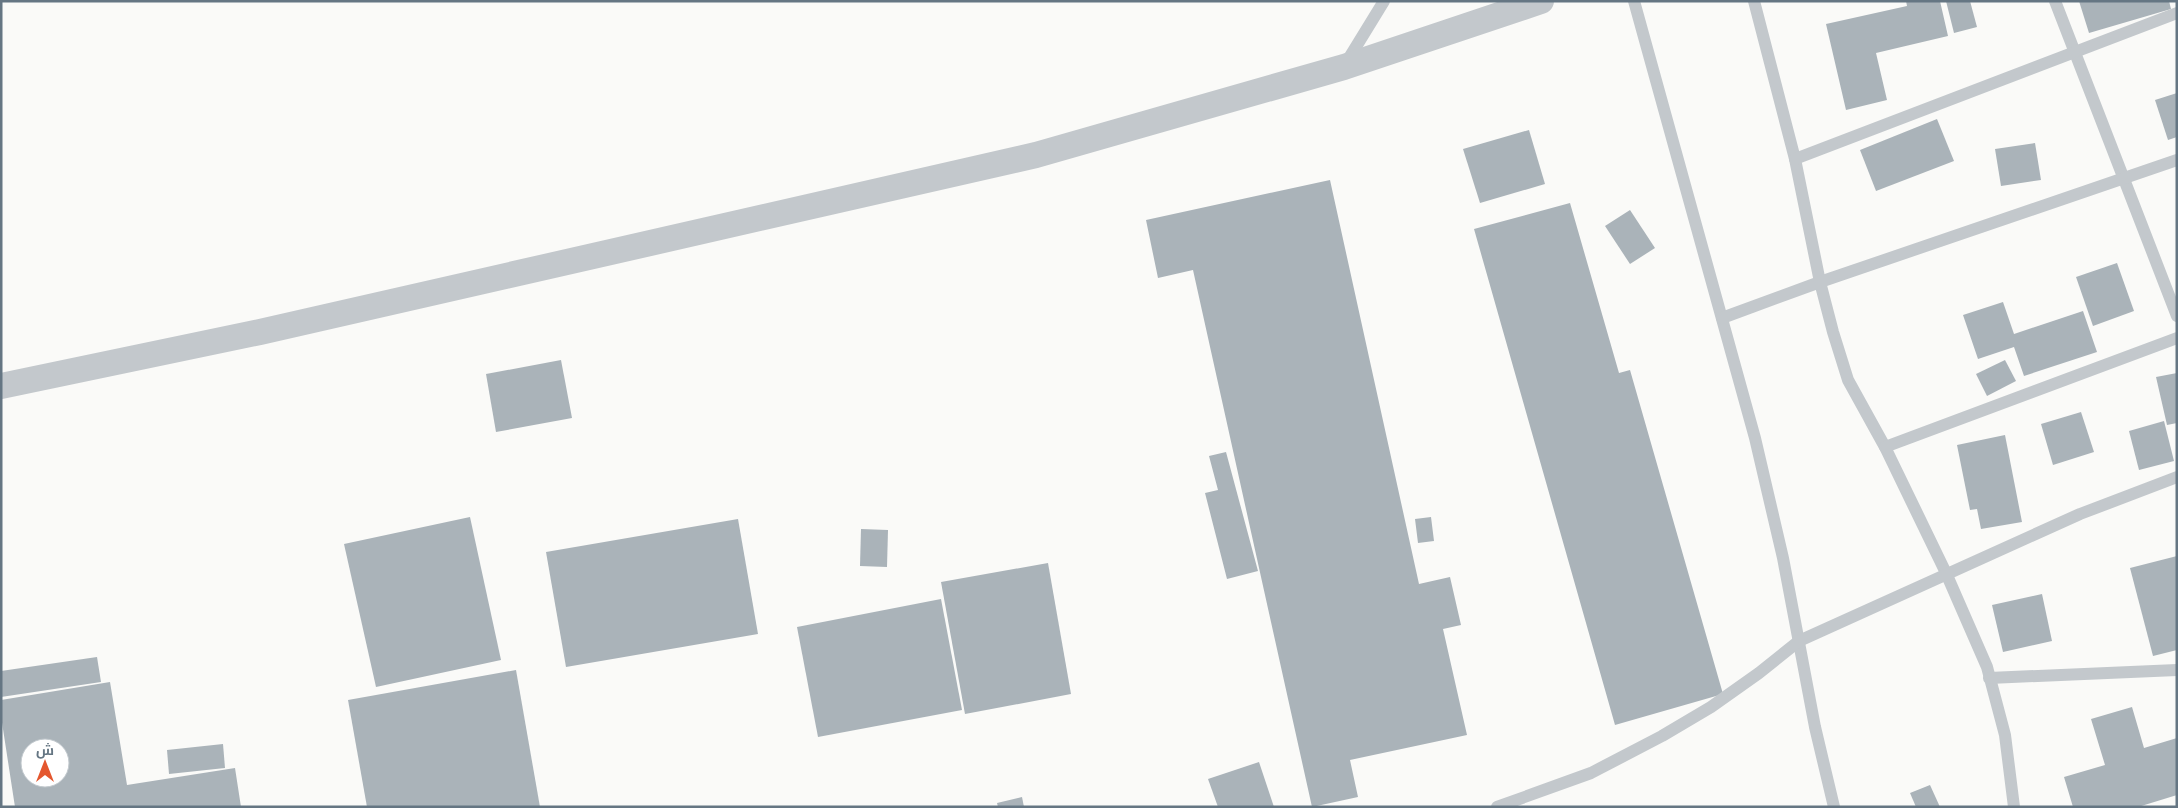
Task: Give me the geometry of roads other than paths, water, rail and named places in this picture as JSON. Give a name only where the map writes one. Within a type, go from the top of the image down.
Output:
[{"type":"street","points":[[1,386],[260,332],[1036,155],[1344,67],[1542,1]]},
{"type":"lane","points":[[1344,67],[1384,1]]},
{"type":"lane","points":[[1634,1],[1756,438],[1783,558],[1815,728],[1834,807]]},
{"type":"lane","points":[[1754,1],[1795,159],[1820,282],[1848,380],[1884,447],[1964,613],[1989,678],[2005,735],[2014,807]]},
{"type":"lane","points":[[2055,1],[2177,316]]},
{"type":"lane","points":[[1795,159],[2177,13]]},
{"type":"lane","points":[[1722,318],[1820,282],[2177,160]]},
{"type":"lane","points":[[1884,447],[2177,338]]},
{"type":"lane","points":[[1497,807],[1591,772],[1662,736],[1759,674],[1799,641],[2080,514],[2177,477]]},
{"type":"lane","points":[[1989,678],[2177,670]]}]
